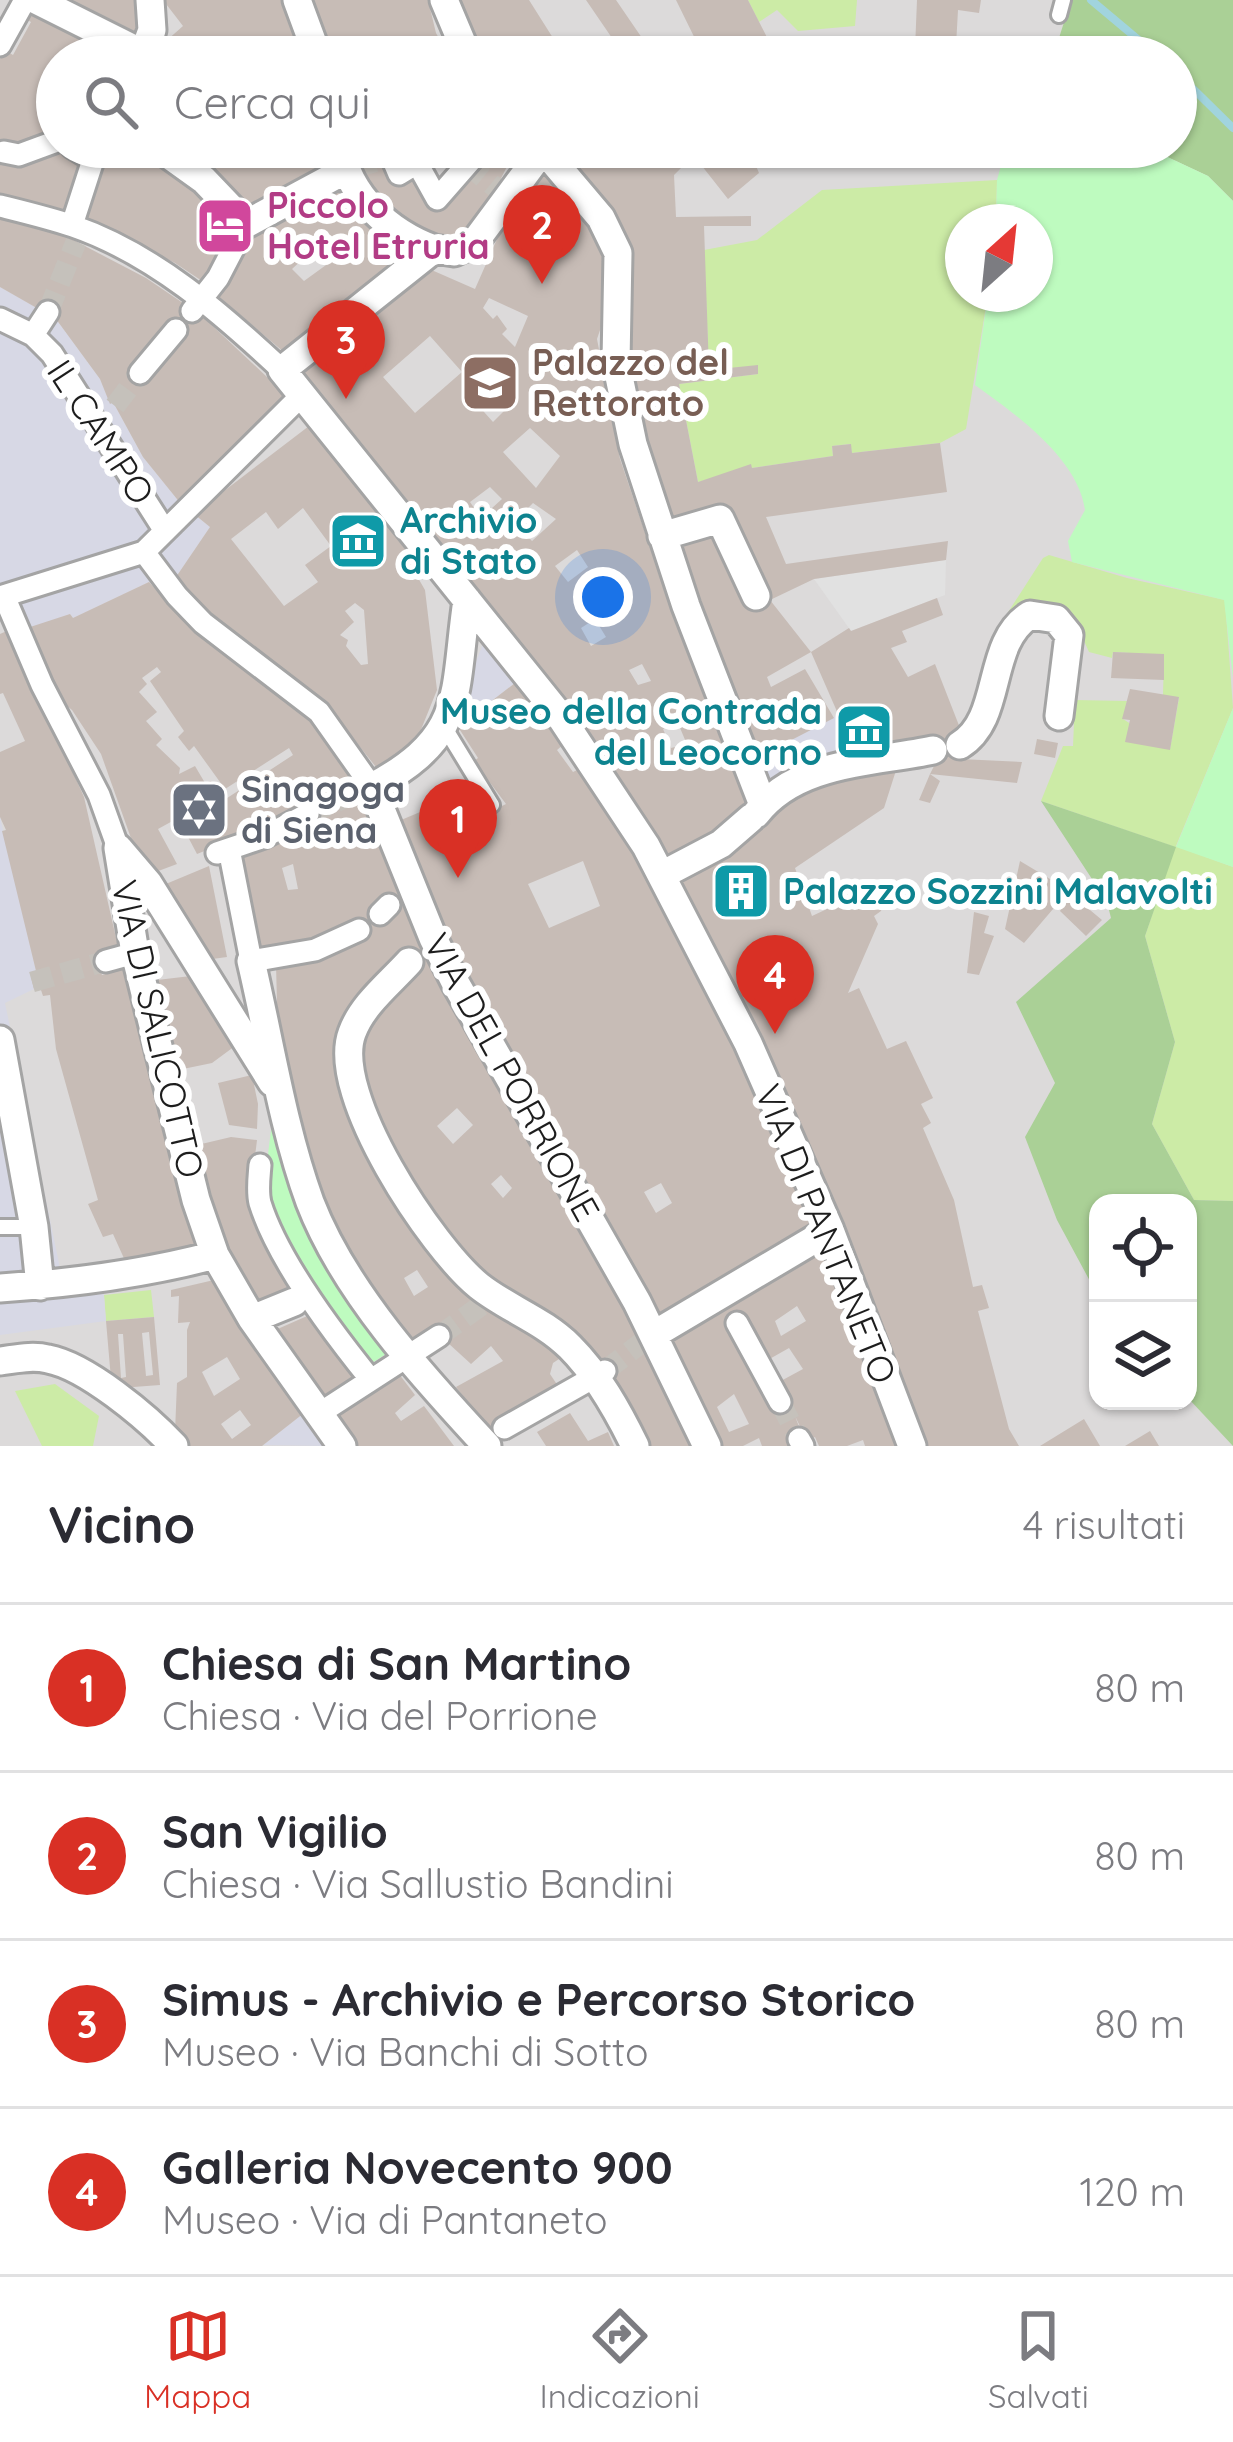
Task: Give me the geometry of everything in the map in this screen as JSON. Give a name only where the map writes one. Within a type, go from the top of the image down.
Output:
[{"type":"street","points":[[0,45],[25,0]]},
{"type":"street","points":[[36,0],[105,36]]},
{"type":"street","points":[[150,0],[150,36]]},
{"type":"street","points":[[297,0],[310,36]]},
{"type":"street","points":[[444,0],[459,36]]},
{"type":"street","points":[[4,152],[19,155],[36,149]]},
{"type":"street","points":[[76,232],[88,168]]},
{"type":"street","points":[[187,168],[246,224]]},
{"type":"street","points":[[197,305],[223,270],[246,224],[336,168]]},
{"type":"street","points":[[347,168],[351,185],[386,220],[434,249],[454,252],[468,248],[501,193],[524,168]]},
{"type":"street","points":[[420,168],[437,199],[456,168]]},
{"type":"street","points":[[559,168],[601,218],[618,253],[619,387],[662,536],[756,812]]},
{"type":"street","points":[[0,206],[141,260],[282,370],[434,249]]},
{"type":"street","points":[[32,335],[48,312]]},
{"type":"street","name":"IL CAMPO","points":[[0,319],[32,335],[106,413],[165,531],[144,552],[2,597]]},
{"type":"street","points":[[140,374],[176,330]]},
{"type":"street","name":"VIA DI PANTANETO","points":[[282,370],[585,748],[662,875],[748,1043],[830,1230],[912,1446]]},
{"type":"street","points":[[165,531],[303,394]]},
{"type":"street","points":[[662,536],[720,519],[756,596]]},
{"type":"street","name":"VIA DEL PORRIONE","points":[[144,552],[188,608],[329,723],[365,790],[396,902],[707,1446]]},
{"type":"street","name":"VIA DI SALICOTTO","points":[[2,597],[41,685],[99,794],[118,848],[135,952],[196,1200],[215,1256],[252,1319],[342,1446]]},
{"type":"street","points":[[365,790],[417,761],[445,728],[467,600]]},
{"type":"street","points":[[662,875],[721,844],[803,778],[832,767],[969,740],[1010,634],[1030,615],[1056,619],[1070,635],[1058,716]]},
{"type":"street","points":[[273,1095],[251,961],[223,851],[308,814]]},
{"type":"street","points":[[118,848],[156,879],[273,1095],[326,1235],[409,1358],[487,1439],[600,1374]]},
{"type":"street","points":[[251,961],[315,950],[359,930]]},
{"type":"street","points":[[422,950],[365,1010],[347,1052],[350,1074],[376,1144],[447,1254],[488,1300],[552,1330],[600,1374],[635,1446]]},
{"type":"street","points":[[106,962],[135,952]]},
{"type":"street","points":[[0,1040],[34,1226],[40,1286]]},
{"type":"street","points":[[260,1166],[258,1191],[272,1229],[316,1306],[370,1380]]},
{"type":"street","points":[[649,1338],[830,1230]]},
{"type":"street","points":[[0,1288],[164,1269],[215,1256]]},
{"type":"street","points":[[252,1319],[294,1302]]},
{"type":"street","points":[[737,1323],[780,1402]]},
{"type":"street","points":[[317,1415],[439,1336]]},
{"type":"street","points":[[0,1361],[38,1357],[63,1363],[167,1442]]},
{"type":"lane","points":[[445,728],[492,805]]},
{"type":"lane","points":[[0,1227],[34,1226]]},
{"type":"shaded area","points":[[0,0],[1233,0],[1233,1446],[0,1446]]},
{"type":"shaded area","points":[[0,287],[56,319],[100,379],[143,457],[181,504],[210,527],[174,580],[149,582],[73,618],[70,614],[9,632],[0,614]]},
{"type":"shaded area","points":[[946,560],[945,595],[851,631],[814,579]]},
{"type":"shaded area","points":[[484,641],[515,683],[458,727],[454,719]]},
{"type":"shaded area","points":[[838,715],[855,760],[772,808],[753,760]]},
{"type":"shaded area","points":[[0,817],[37,975],[31,977],[34,989],[5,1003],[60,1268],[62,1275],[84,1269],[104,1295],[106,1321],[0,1335]]},
{"type":"shaded area","points":[[304,1413],[328,1446],[263,1445]]},
{"type":"green space","points":[[748,0],[857,0],[855,26],[798,31],[777,10],[759,22]]},
{"type":"green space","points":[[1071,0],[1233,0],[1233,201],[1208,176],[1191,168],[1197,168],[1197,36],[1060,36]]},
{"type":"green space","points":[[1000,168],[1191,168],[1208,176],[1233,201],[1233,678],[1224,600],[1072,562],[1068,541],[1085,510],[1070,472],[1042,438],[975,385],[985,312],[1053,312],[1053,204],[996,204]]},
{"type":"green space","points":[[997,180],[996,204],[945,204],[945,312],[985,312],[966,429],[940,443],[852,453],[850,444],[832,446],[833,456],[698,482],[679,384],[758,374],[758,366],[709,370],[704,250],[757,240],[822,190]]},
{"type":"green space","points":[[1049,555],[1225,600],[1233,708],[1176,846],[1233,867],[1233,1201],[1197,1200],[1152,1124],[1175,1042],[1145,936],[1175,847],[1041,801],[1063,746],[1073,746],[1075,700],[1127,701],[1123,719],[1170,749],[1179,698],[1163,695],[1164,655],[1113,652],[1112,658],[1089,652],[1076,623],[1028,608],[1005,617]]},
{"type":"green space","points":[[1233,708],[1233,867],[1176,847]]},
{"type":"green space","points":[[1041,801],[1176,847],[1145,936],[1175,1042],[1152,1124],[1191,1194],[1089,1194],[1089,1279],[1057,1220],[1025,1137],[1055,1083],[1016,1002],[1111,918],[1107,902]]},
{"type":"green space","points":[[273,1111],[392,1350],[369,1365],[310,1283],[272,1214],[266,1176]]},
{"type":"green space","points":[[1197,1200],[1233,1201],[1233,1446],[1197,1408]]},
{"type":"green space","points":[[151,1290],[154,1317],[106,1321],[104,1295]]},
{"type":"green space","points":[[55,1384],[99,1416],[93,1446],[42,1446],[15,1391]]},
{"type":"building","points":[[50,0],[141,0],[137,36],[120,36]]},
{"type":"building","points":[[163,0],[283,0],[299,36],[172,36],[183,26]]},
{"type":"building","points":[[310,0],[428,0],[438,36],[323,36]]},
{"type":"building","points":[[461,0],[529,0],[552,36],[472,36],[458,6]]},
{"type":"building","points":[[586,0],[616,0],[641,36],[611,36]]},
{"type":"building","points":[[676,0],[748,0],[766,36],[694,36]]},
{"type":"building","points":[[917,0],[981,0],[979,13],[958,10],[957,36],[916,36]]},
{"type":"building","points":[[32,4],[95,36],[36,36],[36,140],[32,136],[22,149],[6,140],[0,149],[0,59],[6,51],[13,55],[31,22],[26,19]]},
{"type":"building","points":[[36,158],[36,168],[89,168],[71,213],[0,195],[0,160],[14,161],[12,167]]},
{"type":"building","points":[[97,168],[171,168],[236,224],[208,285],[81,216]]},
{"type":"building","points":[[191,168],[331,168],[332,173],[246,218]]},
{"type":"building","points":[[355,168],[421,168],[437,199],[464,168],[506,168],[479,221],[472,219],[456,242],[412,230]]},
{"type":"building","points":[[546,168],[590,220],[608,258],[597,339],[620,459],[751,809],[802,787],[899,761],[884,808],[795,868],[812,916],[889,880],[881,911],[874,916],[878,924],[848,993],[859,988],[887,1049],[906,1041],[933,1098],[921,1104],[931,1123],[923,1128],[954,1200],[973,1287],[982,1285],[989,1308],[978,1311],[1009,1429],[1019,1446],[925,1446],[757,1030],[666,866],[408,501],[300,369],[427,268],[475,289],[501,230]],"holes":[[[489,298],[528,316],[515,347],[502,334],[507,329],[497,315],[493,319],[483,308]],[[430,336],[462,372],[415,413],[383,377]],[[494,387],[512,403],[493,422],[476,403]],[[530,428],[560,456],[536,488],[503,452]],[[490,487],[502,499],[481,518],[470,502]],[[533,503],[556,519],[532,541],[514,522]],[[577,550],[588,567],[568,582],[555,566]],[[595,619],[606,637],[591,646],[581,628]],[[642,664],[651,681],[638,685],[629,670]],[[678,723],[688,747],[671,748],[663,729]]]},
{"type":"building","points":[[569,168],[681,168],[674,175],[676,217],[751,216],[751,226],[704,226],[709,370],[758,365],[758,374],[679,384],[698,482],[751,464],[752,468],[833,456],[832,446],[851,444],[852,453],[940,443],[947,492],[766,517],[786,564],[948,541],[946,560],[814,579],[770,600],[811,652],[767,677],[771,687],[805,669],[834,718],[753,760],[676,542],[710,529],[724,566],[731,527],[680,525],[666,518],[628,376],[631,254]]},
{"type":"building","points":[[704,168],[757,168],[759,173],[728,199]]},
{"type":"building","points":[[339,188],[411,257],[285,353],[218,296],[249,233]],"holes":[[[318,238],[333,260],[304,281],[292,269],[304,258],[299,252]]]},
{"type":"building","points":[[0,216],[58,232],[146,278],[202,316],[285,394],[181,504],[143,457],[100,379],[56,319],[0,287]],"holes":[[[170,325],[185,336],[146,379]]]},
{"type":"building","points":[[309,426],[414,560],[410,564],[425,590],[437,690],[420,732],[380,772],[324,702],[239,641],[174,580],[210,527],[194,514]],"holes":[[[303,508],[331,546],[305,565],[318,582],[284,606],[231,539],[266,512],[278,529]],[[355,603],[364,610],[368,664],[361,665],[346,646],[348,640],[340,635],[354,622],[345,611]]]},
{"type":"building","points":[[149,582],[203,639],[286,695],[317,725],[358,792],[423,949],[599,1253],[694,1446],[648,1446],[620,1394],[586,1347],[540,1310],[486,1283],[410,1190],[374,1120],[353,1050],[376,1009],[416,967],[405,958],[358,1007],[340,1035],[337,1051],[346,1098],[390,1191],[447,1269],[488,1309],[494,1304],[535,1329],[565,1355],[553,1363],[550,1374],[560,1389],[487,1429],[456,1387],[503,1361],[491,1346],[471,1364],[436,1332],[412,1345],[335,1235],[308,1168],[275,1039],[276,965],[337,949],[363,935],[356,926],[297,948],[258,953],[240,849],[274,838],[309,818],[306,810],[197,854],[178,818],[158,829],[177,864],[153,873],[132,841],[101,754],[72,710],[54,695],[21,630],[70,614],[73,618]],"holes":[[[157,667],[161,672],[150,681],[184,731],[178,737],[189,751],[194,746],[225,789],[289,748],[293,755],[221,802],[211,781],[205,783],[195,766],[179,774],[180,768],[156,745],[162,739],[146,721],[157,712],[139,692],[147,684],[142,678]],[[293,864],[298,889],[288,890],[282,868]],[[457,1108],[473,1125],[453,1144],[437,1126]],[[501,1175],[512,1188],[503,1198],[491,1184]],[[417,1270],[428,1287],[414,1296],[404,1278]]]},
{"type":"building","points":[[937,598],[943,615],[902,631],[907,642],[891,648],[908,677],[935,664],[960,728],[960,759],[1022,762],[1017,783],[930,774],[937,760],[855,760],[839,726],[842,723],[811,652],[849,628]]},
{"type":"building","points":[[9,630],[84,797],[119,951],[110,954],[101,972],[125,968],[199,1245],[127,1265],[113,1234],[103,1237],[88,1204],[98,1200],[56,1049],[50,995],[43,996],[40,987],[34,989],[31,977],[37,975],[2,831],[6,830],[0,817],[0,752],[25,741],[0,694],[0,634]]},
{"type":"building","points":[[1113,652],[1164,654],[1164,680],[1111,678]]},
{"type":"building","points":[[515,683],[564,744],[557,750],[573,772],[583,767],[622,828],[721,1017],[817,1231],[659,1319],[454,961],[394,823],[463,794],[474,820],[506,804],[474,761],[478,758],[458,727]],"holes":[[[583,861],[600,906],[549,928],[528,884]],[[661,1183],[672,1203],[656,1213],[644,1192]]]},
{"type":"building","points":[[1130,689],[1179,697],[1170,750],[1125,742],[1130,720],[1122,719]]},
{"type":"building","points":[[1037,739],[1058,743],[1055,758],[1034,754]]},
{"type":"building","points":[[930,774],[940,781],[930,803],[919,800]]},
{"type":"building","points":[[1020,861],[1060,885],[1102,920],[1086,936],[1060,911],[1059,902],[1024,943],[1005,929]]},
{"type":"building","points":[[209,866],[227,957],[205,960],[161,886]]},
{"type":"building","points":[[974,912],[989,916],[984,933],[994,936],[979,975],[967,973]]},
{"type":"building","points":[[191,976],[235,1046],[212,1063],[178,1070],[157,980]]},
{"type":"building","points":[[252,1075],[257,1129],[229,1125],[218,1083]]},
{"type":"building","points":[[231,1137],[257,1140],[250,1197],[299,1287],[252,1304],[216,1239],[193,1146]]},
{"type":"building","points":[[821,1249],[896,1446],[865,1446],[863,1440],[847,1446],[819,1446],[815,1437],[807,1441],[795,1416],[803,1437],[797,1446],[762,1446],[759,1438],[743,1446],[713,1446],[662,1337]],"holes":[[[797,1306],[806,1321],[781,1336],[775,1321]],[[789,1348],[803,1369],[779,1382],[766,1361]],[[734,1394],[749,1424],[729,1432],[717,1407]]]},
{"type":"building","points":[[214,1280],[304,1413],[262,1446],[182,1446],[175,1432],[177,1383],[187,1377],[190,1322],[178,1323],[179,1296],[171,1297],[171,1290]],"holes":[[[227,1357],[240,1379],[214,1396],[202,1372]],[[240,1410],[251,1425],[232,1439],[221,1424]]]},
{"type":"building","points":[[314,1313],[360,1380],[324,1405],[273,1331]]},
{"type":"building","points":[[154,1317],[160,1385],[120,1388],[111,1379],[106,1321]],"holes":[[[149,1332],[153,1375],[146,1376],[142,1333]],[[118,1334],[123,1334],[126,1377],[121,1378]]]},
{"type":"building","points":[[396,1370],[415,1395],[395,1413],[401,1421],[424,1406],[454,1446],[356,1446],[332,1414]]},
{"type":"building","points":[[570,1413],[588,1441],[608,1432],[614,1446],[546,1446],[537,1432]]},
{"type":"building","points":[[1084,1419],[1100,1446],[1040,1446]]},
{"type":"building","points":[[1150,1431],[1159,1446],[1125,1446]]},
{"type":"waterway","points":[[1091,0],[1134,36]]},
{"type":"waterway","points":[[1197,93],[1233,128]]},
{"type":"tunnel","points":[[472,168],[496,188]]},
{"type":"tunnel","points":[[48,312],[76,242]]},
{"type":"tunnel","points":[[115,406],[140,373]]},
{"type":"tunnel","points":[[308,814],[358,792]]},
{"type":"tunnel","points":[[32,982],[106,961]]},
{"type":"tunnel","points":[[439,1336],[483,1304]]},
{"type":"tunnel","points":[[605,1371],[645,1340]]},
{"type":"tunnel","points":[[780,1402],[799,1439]]},
{"type":"place","name":"Piccolo Hotel Etruria","points":[[225,226]]},
{"type":"place","name":"San Vigilio","points":[[542,284]]},
{"type":"place","name":"Palazzo del Rettorato","points":[[490,383]]},
{"type":"place","name":"Simus - Archivio e Percorso Storico","points":[[346,399]]},
{"type":"place","name":"Archivio di Stato","points":[[358,541]]},
{"type":"place","name":"Museo della Contrada del Leocorno","points":[[864,732]]},
{"type":"place","name":"Sinagoga di Siena","points":[[199,810]]},
{"type":"place","name":"Chiesa di San Martino","points":[[458,878]]},
{"type":"place","name":"Palazzo Sozzini Malavolti","points":[[741,891]]},
{"type":"place","name":"Galleria Novecento 900","points":[[775,1034]]}]
